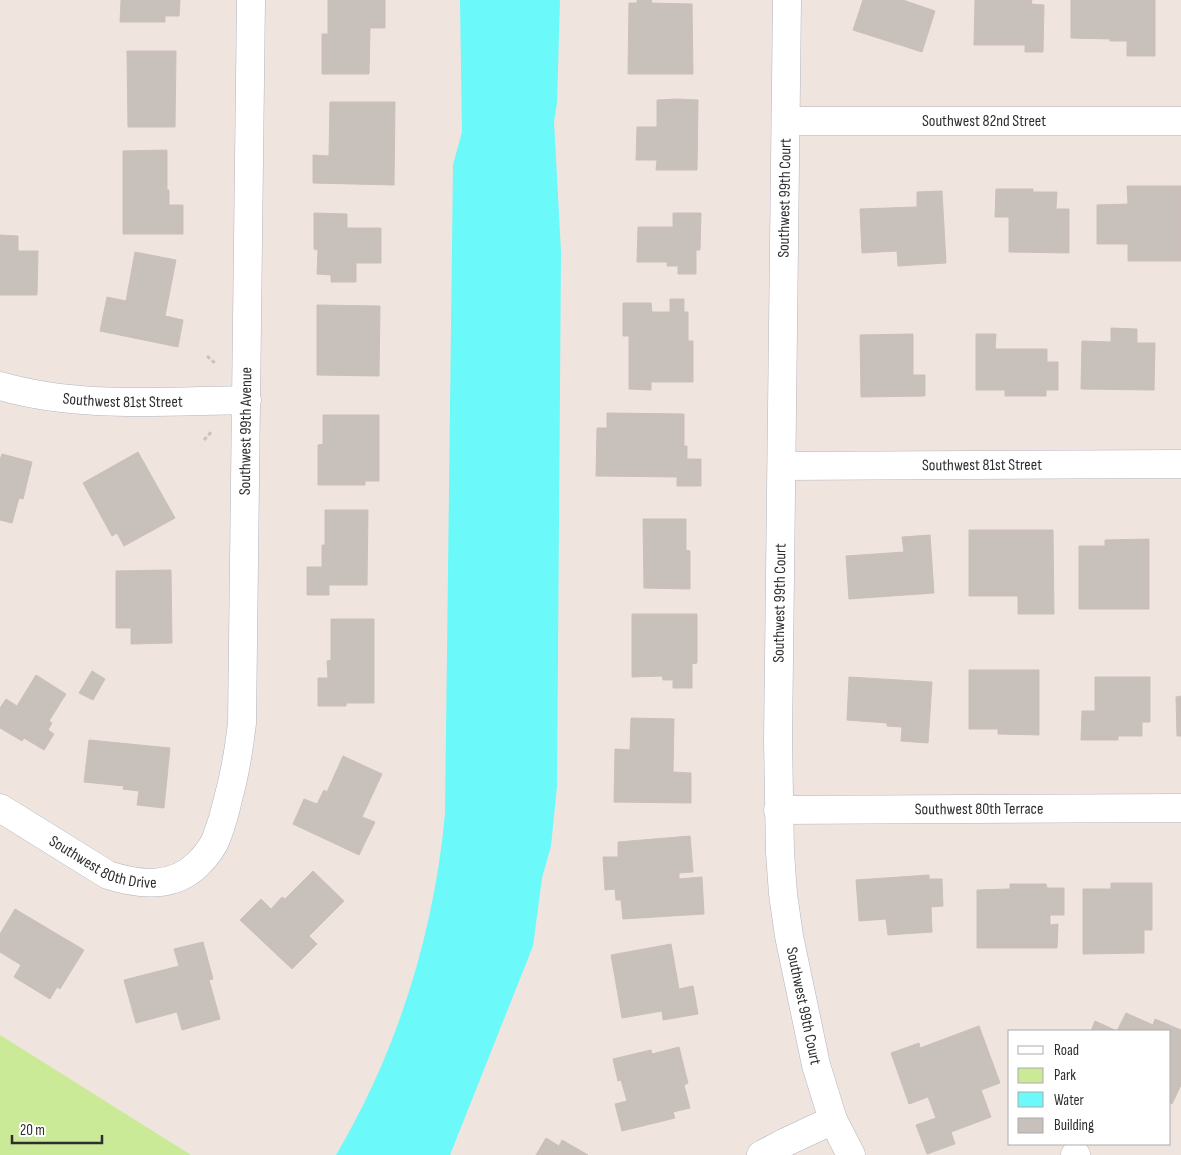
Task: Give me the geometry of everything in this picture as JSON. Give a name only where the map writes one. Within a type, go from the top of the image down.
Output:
[{"type":"street","name":"Southwest 99th Avenue","points":[[206,856],[215,841],[224,814],[238,753],[242,723],[251,0]]},
{"type":"street","name":"Southwest 99th Court","points":[[787,0],[778,686],[778,810],[782,894],[816,1065],[833,1120],[851,1155]]},
{"type":"street","name":"Southwest 82nd Street","points":[[786,121],[1181,121]]},
{"type":"street","name":"Southwest 81st Street","points":[[0,386],[18,391],[84,401],[247,400]]},
{"type":"street","name":"Southwest 81st Street","points":[[782,466],[1181,464]]},
{"type":"street","name":"Southwest 80th Drive","points":[[0,808],[108,875],[123,880],[159,884],[178,879],[193,869],[206,856]]},
{"type":"street","name":"Southwest 80th Terrace","points":[[778,810],[1181,808]]},
{"type":"street","points":[[762,1155],[833,1120]]},
{"type":"path","points":[[207,356],[218,366]]},
{"type":"green space","points":[[0,1035],[191,1155],[0,1155]]},
{"type":"water","points":[[460,0],[560,0],[557,103],[554,121],[561,252],[557,786],[551,846],[542,878],[533,946],[450,1155],[336,1155],[358,1116],[377,1075],[409,991],[432,903],[440,859],[445,814],[453,165],[462,132]]},
{"type":"building","points":[[121,0],[180,0],[179,16],[165,16],[165,22],[120,22]]},
{"type":"building","points":[[328,0],[385,0],[385,28],[370,28],[369,74],[322,74],[322,34],[328,34]]},
{"type":"building","points":[[637,0],[652,0],[651,3],[692,4],[693,74],[628,74],[629,3],[637,3]]},
{"type":"building","points":[[863,0],[903,0],[935,11],[922,52],[853,30]]},
{"type":"building","points":[[975,0],[1032,0],[1031,4],[1044,5],[1043,52],[1025,52],[1025,45],[974,45]]},
{"type":"building","points":[[1071,0],[1155,0],[1155,56],[1127,56],[1127,41],[1071,38]]},
{"type":"building","points":[[127,51],[176,51],[175,127],[128,127]]},
{"type":"building","points":[[657,100],[698,100],[697,170],[656,170],[657,160],[636,160],[637,127],[657,127]]},
{"type":"building","points":[[330,102],[395,102],[394,185],[313,183],[313,155],[329,156]]},
{"type":"building","points":[[167,150],[169,205],[183,205],[183,234],[123,234],[123,151]]},
{"type":"building","points":[[1127,186],[1181,186],[1181,261],[1128,261],[1128,244],[1097,244],[1097,205],[1128,204]]},
{"type":"building","points":[[996,189],[1033,189],[1033,192],[1057,192],[1056,209],[1069,209],[1069,253],[1009,252],[1009,217],[995,217]]},
{"type":"building","points":[[942,191],[946,263],[898,266],[897,251],[862,253],[860,209],[917,207],[917,192]]},
{"type":"building","points":[[314,213],[347,214],[347,228],[381,228],[381,263],[356,263],[356,282],[331,282],[331,275],[317,274],[318,250],[314,249]]},
{"type":"building","points":[[673,213],[701,213],[700,250],[696,250],[696,274],[678,274],[678,266],[667,266],[667,262],[637,262],[638,227],[673,227]]},
{"type":"building","points":[[0,235],[18,236],[18,251],[38,251],[37,295],[0,295]]},
{"type":"building","points":[[135,252],[176,260],[165,316],[183,320],[178,347],[100,331],[107,297],[126,301]]},
{"type":"building","points":[[670,299],[684,299],[684,312],[688,312],[688,341],[693,341],[693,382],[651,382],[651,390],[629,389],[629,336],[623,336],[623,303],[651,303],[652,312],[670,312]]},
{"type":"building","points":[[317,305],[380,306],[379,376],[317,375]]},
{"type":"building","points":[[1111,328],[1137,329],[1137,343],[1155,343],[1154,390],[1081,389],[1082,341],[1111,342]]},
{"type":"building","points":[[913,334],[913,375],[925,375],[925,396],[861,397],[860,335]]},
{"type":"building","points":[[976,334],[996,334],[995,349],[1047,349],[1047,362],[1058,362],[1058,390],[1046,390],[1046,396],[1005,396],[1005,390],[976,390]]},
{"type":"building","points":[[607,413],[684,414],[684,446],[687,446],[687,459],[701,459],[701,486],[677,486],[677,477],[596,476],[597,428],[607,428]]},
{"type":"building","points":[[323,415],[379,415],[379,481],[365,481],[365,485],[318,485],[318,445],[323,444]]},
{"type":"building","points":[[138,452],[175,518],[124,546],[117,533],[112,536],[83,483]]},
{"type":"building","points":[[2,454],[32,462],[23,499],[19,498],[12,523],[0,520],[0,460]]},
{"type":"building","points":[[325,510],[368,510],[367,585],[329,585],[329,595],[307,595],[307,567],[322,567],[322,545],[325,545]]},
{"type":"building","points":[[643,519],[686,519],[686,550],[690,551],[690,589],[644,588]]},
{"type":"building","points":[[969,530],[1053,530],[1054,614],[1018,614],[1018,596],[969,596]]},
{"type":"building","points":[[930,535],[934,593],[849,599],[846,556],[904,552],[902,537]]},
{"type":"building","points":[[1149,539],[1149,609],[1079,609],[1079,546],[1105,546],[1105,540]]},
{"type":"building","points":[[171,570],[172,643],[131,644],[131,628],[116,628],[116,571]]},
{"type":"building","points":[[632,614],[697,614],[697,663],[692,664],[692,688],[673,688],[673,680],[663,680],[662,676],[632,677]]},
{"type":"building","points":[[331,619],[374,619],[374,703],[318,706],[318,678],[328,678],[327,661],[331,660]]},
{"type":"building","points":[[969,670],[1039,670],[1039,735],[998,734],[998,729],[969,729]]},
{"type":"building","points":[[92,671],[105,679],[93,700],[79,693]]},
{"type":"building","points":[[36,675],[66,694],[49,721],[52,723],[48,730],[54,734],[44,750],[24,738],[22,741],[0,728],[0,708],[6,699],[17,706]]},
{"type":"building","points":[[849,677],[932,682],[928,743],[901,741],[902,727],[887,726],[887,723],[847,720]]},
{"type":"building","points":[[1095,677],[1150,677],[1150,722],[1142,722],[1142,736],[1118,736],[1118,740],[1081,740],[1082,711],[1095,711]]},
{"type":"building","points":[[1181,696],[1181,736],[1177,736],[1176,697]]},
{"type":"building","points":[[631,718],[674,719],[673,772],[691,773],[691,803],[614,802],[615,749],[630,750]]},
{"type":"building","points":[[89,740],[170,748],[164,808],[137,805],[139,791],[123,789],[124,786],[84,782]]},
{"type":"building","points":[[343,756],[382,774],[362,817],[375,822],[359,855],[293,824],[304,799],[317,804],[324,790],[327,792]]},
{"type":"building","points":[[690,836],[693,872],[679,873],[679,879],[702,877],[704,914],[623,919],[621,900],[616,900],[615,889],[605,890],[603,857],[618,857],[618,842]]},
{"type":"building","points":[[313,871],[344,901],[309,936],[317,944],[292,969],[240,920],[261,899],[271,909],[282,897],[285,899]]},
{"type":"building","points":[[929,875],[929,879],[942,879],[943,906],[931,907],[932,932],[888,935],[886,919],[859,921],[856,880]]},
{"type":"building","points":[[1111,883],[1152,883],[1152,930],[1144,930],[1144,953],[1083,954],[1083,889],[1111,889]]},
{"type":"building","points":[[1010,884],[1046,884],[1047,888],[1064,888],[1064,915],[1050,915],[1050,925],[1058,924],[1057,948],[977,948],[977,890],[1010,889]]},
{"type":"building","points":[[15,909],[84,950],[60,989],[57,987],[50,999],[14,977],[21,965],[0,952],[0,934]]},
{"type":"building","points":[[203,942],[213,979],[209,980],[220,1019],[182,1030],[177,1012],[136,1023],[124,980],[179,966],[174,949]]},
{"type":"building","points":[[671,944],[679,989],[693,986],[698,1014],[663,1020],[662,1011],[622,1018],[611,955]]},
{"type":"building","points":[[1126,1013],[1153,1025],[1155,1019],[1181,1030],[1181,1085],[1172,1104],[1171,1030],[1118,1030]]},
{"type":"building","points":[[1095,1021],[1115,1030],[1091,1030]]},
{"type":"building","points":[[979,1026],[1000,1083],[981,1090],[991,1117],[951,1132],[955,1144],[927,1154],[916,1125],[936,1118],[928,1097],[909,1104],[891,1053],[919,1043],[920,1048]]},
{"type":"building","points":[[679,1047],[688,1083],[684,1085],[690,1108],[673,1112],[675,1118],[622,1131],[615,1104],[627,1101],[621,1080],[618,1081],[613,1059],[651,1050],[652,1054]]},
{"type":"building","points":[[546,1138],[559,1146],[562,1140],[588,1155],[536,1155]]}]
